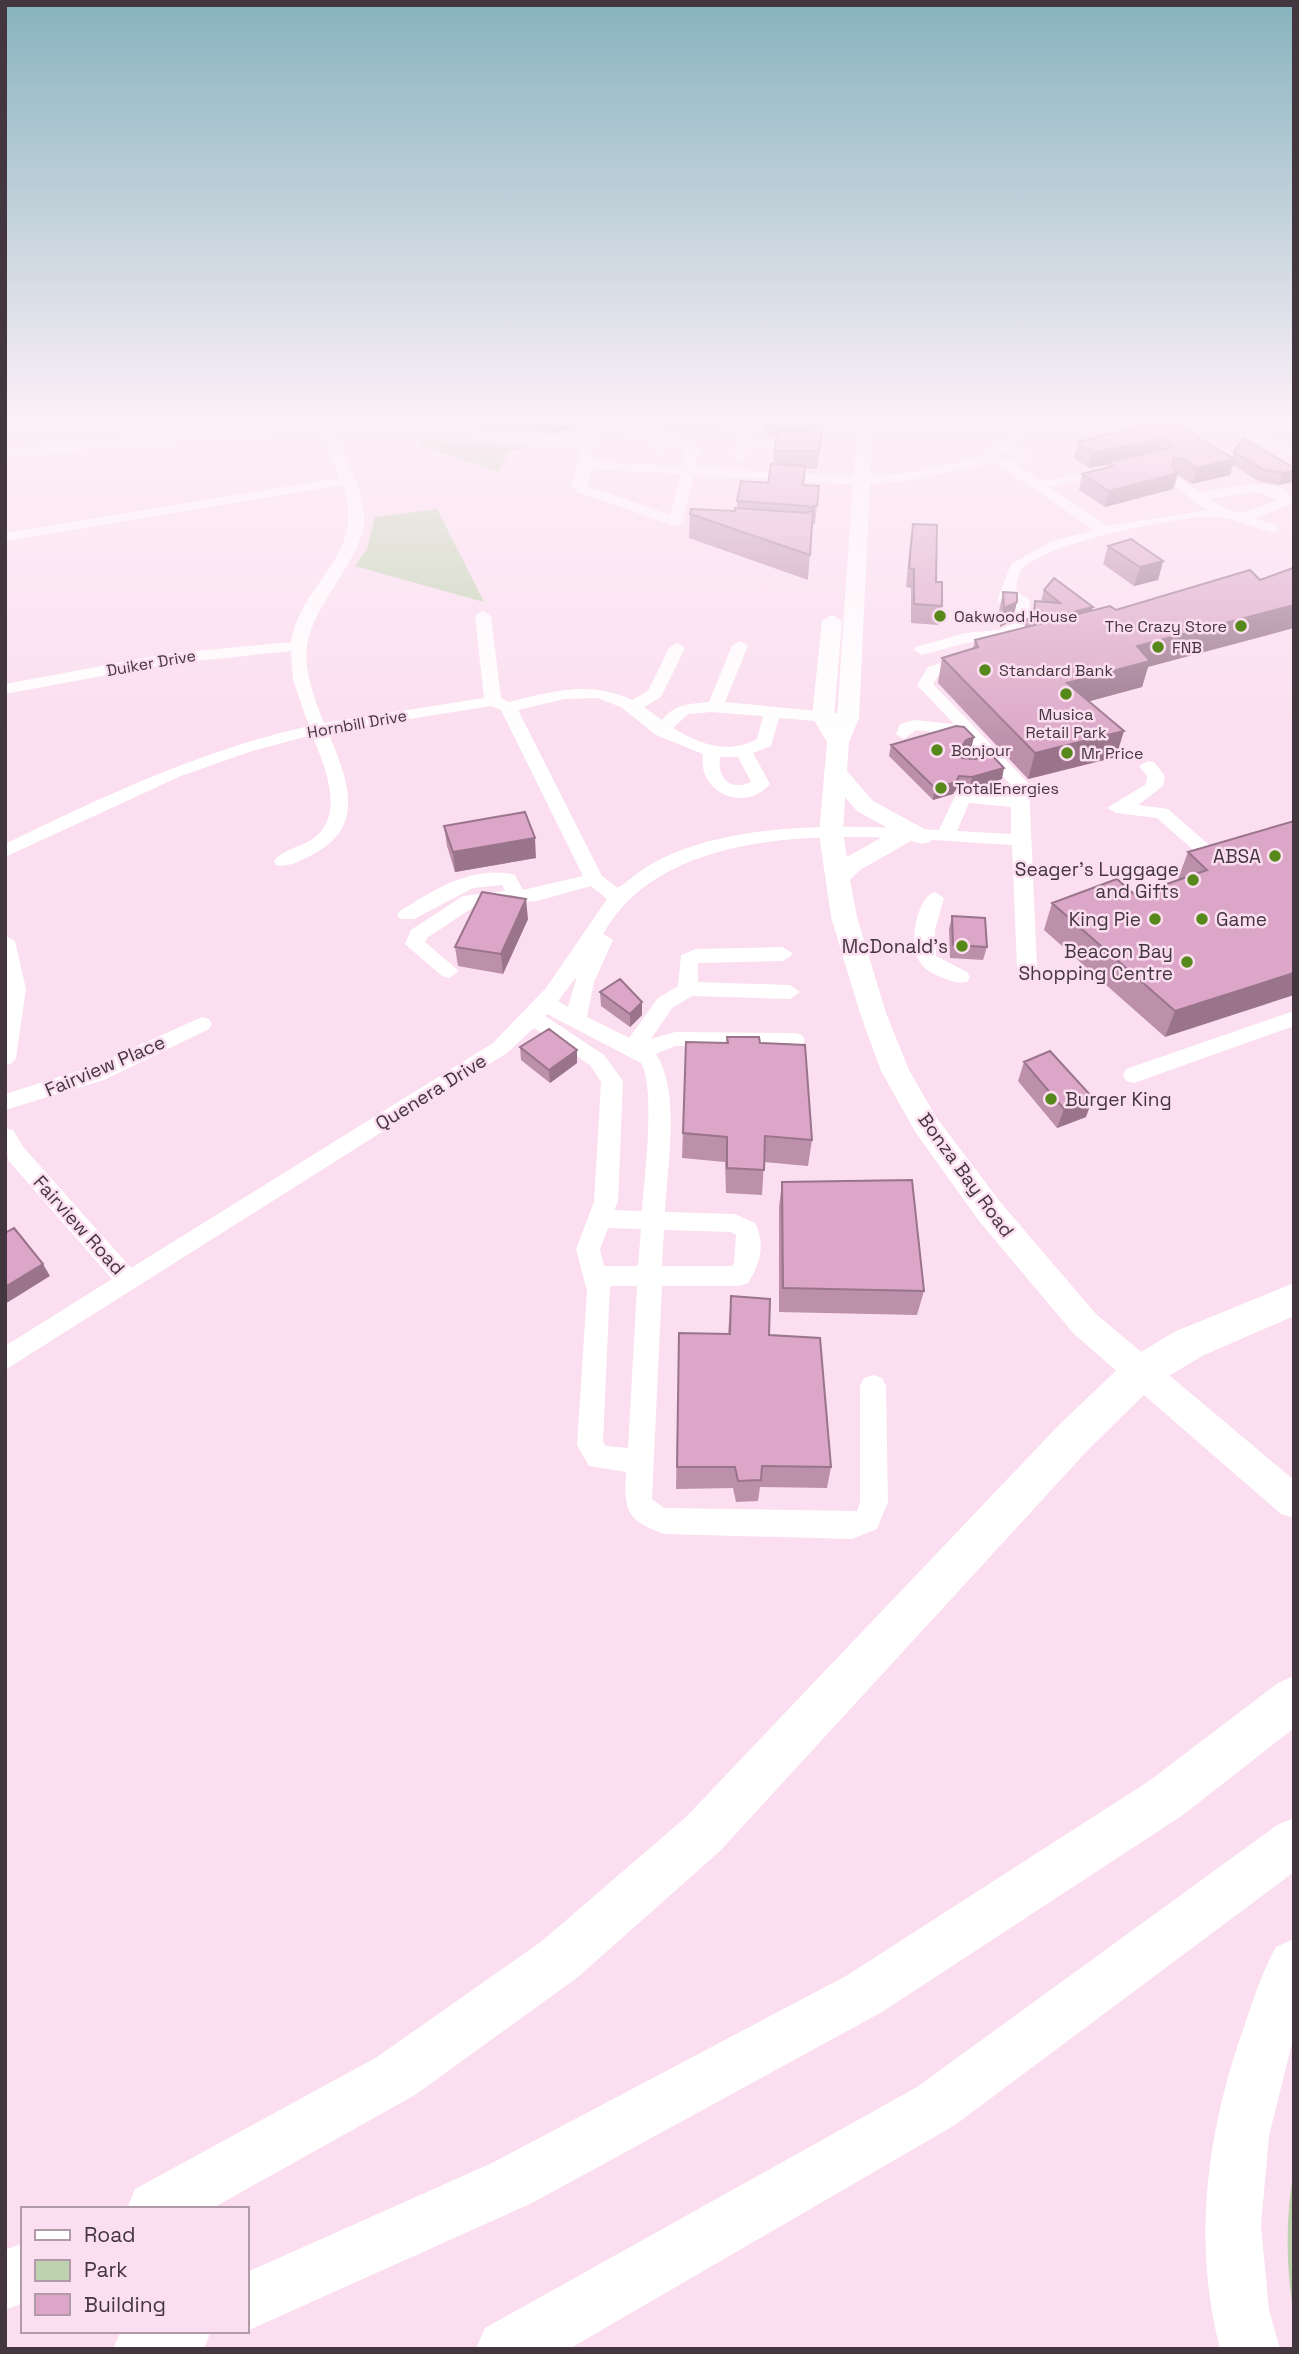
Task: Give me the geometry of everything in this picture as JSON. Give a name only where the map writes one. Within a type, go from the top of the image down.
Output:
[{"type":"highway","points":[[159,2207],[396,2076],[560,1959],[703,1833],[1072,1439],[1140,1373],[1188,1344],[1294,1298]]},
{"type":"highway","points":[[248,2302],[512,2183],[864,1994],[1166,1798],[1294,1699]]},
{"type":"highway","points":[[506,2349],[546,2329],[936,2106],[1294,1842]]},
{"type":"highway","points":[[1250,2349],[1234,2270],[1236,2161],[1247,2098],[1294,1965]]},
{"type":"highway","points":[[5,2281],[21,2273]]},
{"type":"highway","points":[[143,2349],[178,2333]]},
{"type":"main road","name":"Bonza Bay Road","points":[[823,717],[841,529]]},
{"type":"main road","name":"Bonza Bay Road","points":[[849,529],[843,730],[835,771],[831,834],[844,917],[873,1013],[895,1071],[926,1125],[990,1212],[1077,1314],[1140,1373],[1294,1502]]},
{"type":"main road","points":[[823,717],[843,730]]},
{"type":"main road","points":[[835,771],[865,806],[923,837]]},
{"type":"main road","points":[[838,878],[851,865],[923,837]]},
{"type":"street","points":[[5,537],[55,529]]},
{"type":"street","points":[[283,860],[326,838],[338,822],[338,789],[298,664],[298,646],[307,612],[355,536],[356,529]]},
{"type":"street","points":[[922,650],[965,638],[1002,634],[1023,625],[1023,600],[1006,597],[1012,572],[1022,562],[1074,540],[1118,529]]},
{"type":"street","points":[[1056,531],[1074,540]]},
{"type":"street","name":"Duiker Drive","points":[[5,689],[176,657],[298,646]]},
{"type":"street","points":[[723,708],[717,704],[717,699],[740,646]]},
{"type":"street","points":[[501,704],[594,878],[613,906],[602,945],[584,982],[576,1019]]},
{"type":"street","name":"Hornbill Drive","points":[[5,851],[157,780],[246,748],[318,730],[501,704]]},
{"type":"street","points":[[631,708],[685,745],[712,751],[743,751],[765,742],[772,713]]},
{"type":"street","points":[[662,731],[675,714],[685,709],[723,708],[823,717]]},
{"type":"street","points":[[950,713],[967,730],[979,755],[1020,784],[1019,840],[1026,908],[1027,968]]},
{"type":"street","points":[[712,751],[710,772],[715,781],[731,791],[743,793],[761,784],[743,751]]},
{"type":"street","points":[[1148,766],[1156,776],[1154,786],[1122,806],[1162,813],[1204,850]]},
{"type":"street","points":[[923,837],[963,795],[1020,802]]},
{"type":"street","name":"Quenera Drive","points":[[5,1359],[473,1066],[540,1011],[613,906],[645,877],[715,844],[744,838],[831,834],[1019,840]]},
{"type":"street","points":[[449,971],[415,944],[418,935],[470,900],[537,895],[594,878]]},
{"type":"street","points":[[407,915],[456,885],[468,881],[508,879],[517,896]]},
{"type":"street","points":[[935,898],[928,919],[926,955],[932,965],[960,977]]},
{"type":"street","points":[[5,941],[16,989],[5,1058]]},
{"type":"street","points":[[688,989],[688,960],[696,956],[783,954]]},
{"type":"street","points":[[637,1051],[665,1003],[688,989],[790,992]]},
{"type":"street","points":[[540,1011],[576,1019],[637,1051],[655,1069],[659,1103],[638,1503],[650,1516],[657,1519],[708,1524],[852,1526],[867,1520],[874,1502],[873,1386]]},
{"type":"street","points":[[540,1011],[597,1060],[612,1082],[606,1202],[588,1249],[599,1291],[590,1445],[598,1457],[640,1462]]},
{"type":"street","name":"Fairview Place","points":[[5,1102],[96,1074],[202,1024]]},
{"type":"street","name":"Fairview Road","points":[[9,1150],[128,1281]]},
{"type":"street","points":[[595,1276],[739,1276],[746,1265],[751,1246],[747,1230],[735,1223],[601,1219]]},
{"type":"lane","points":[[483,616],[501,704],[595,692],[631,708],[655,694],[677,648]]},
{"type":"lane","points":[[950,713],[926,687],[928,676],[934,670],[1003,650]]},
{"type":"lane","points":[[904,734],[906,728],[914,725],[967,730]]},
{"type":"lane","points":[[1134,1075],[1294,1018]]},
{"type":"lane","points":[[637,1051],[675,1039],[795,1040]]},
{"type":"green space","points":[[372,529],[447,529],[484,602],[355,566],[367,549]]},
{"type":"green space","points":[[1294,2170],[1294,2316],[1288,2243]]},
{"type":"building","points":[[733,529],[812,529],[810,555]]},
{"type":"building","points":[[913,529],[937,529],[936,582],[942,582],[942,606],[914,604],[914,569],[909,568]]},
{"type":"building","points":[[1131,539],[1163,561],[1140,567],[1108,546]]},
{"type":"building","points":[[1293,568],[1294,605],[1137,646],[1150,661],[1067,683],[1124,731],[1035,753],[942,658],[978,647],[975,640],[1110,606],[1116,610],[1250,570],[1260,580]]},
{"type":"building","points":[[1054,578],[1093,607],[1039,621],[1026,620],[1034,615],[1035,601],[1060,603],[1044,590]]},
{"type":"building","points":[[1003,592],[1017,593],[1017,602],[1004,608]]},
{"type":"building","points":[[956,726],[964,727],[974,737],[966,740],[959,751],[962,758],[976,759],[987,750],[1004,768],[972,777],[959,776],[956,782],[935,788],[891,745]]},
{"type":"building","points":[[525,812],[535,838],[453,852],[444,826]]},
{"type":"building","name":"Beacon Bay Shopping Centre","points":[[1294,821],[1294,973],[1175,1011],[1052,903],[1117,879],[1135,895],[1207,870],[1188,852]]},
{"type":"building","points":[[482,892],[526,899],[501,954],[455,947]]},
{"type":"building","points":[[952,916],[985,918],[987,947],[953,945]]},
{"type":"building","points":[[620,979],[642,1002],[630,1014],[600,992]]},
{"type":"building","points":[[549,1029],[577,1050],[549,1070],[520,1047]]},
{"type":"building","points":[[727,1037],[759,1037],[760,1043],[805,1045],[812,1140],[765,1136],[764,1170],[727,1168],[727,1137],[683,1133],[686,1042],[728,1043]]},
{"type":"building","points":[[1050,1051],[1093,1098],[1064,1109],[1024,1062]]},
{"type":"building","points":[[912,1180],[924,1291],[783,1288],[782,1182]]},
{"type":"building","points":[[14,1228],[43,1264],[5,1287],[5,1233]]},
{"type":"building","points":[[731,1296],[770,1299],[769,1335],[820,1338],[831,1467],[762,1466],[761,1480],[738,1481],[735,1467],[677,1467],[679,1333],[730,1334]]},
{"type":"place","name":"Oakwood House","points":[[940,616]]},
{"type":"place","name":"The Crazy Store","points":[[1241,626]]},
{"type":"place","name":"FNB","points":[[1158,647]]},
{"type":"place","name":"Standard Bank","points":[[985,670]]},
{"type":"place","name":"Musica Retail Park","points":[[1066,694]]},
{"type":"place","name":"Bonjour","points":[[937,750]]},
{"type":"place","name":"Mr Price","points":[[1067,753]]},
{"type":"place","name":"TotalEnergies","points":[[941,788]]},
{"type":"place","name":"ABSA","points":[[1275,856]]},
{"type":"place","name":"Seager's Luggage and Gifts","points":[[1193,880]]},
{"type":"place","name":"King Pie","points":[[1155,919]]},
{"type":"place","name":"Game","points":[[1202,919]]},
{"type":"place","name":"McDonald's","points":[[962,946]]},
{"type":"place","name":"Beacon Bay Shopping Centre","points":[[1187,962]]},
{"type":"place","name":"Burger King","points":[[1051,1099]]}]
